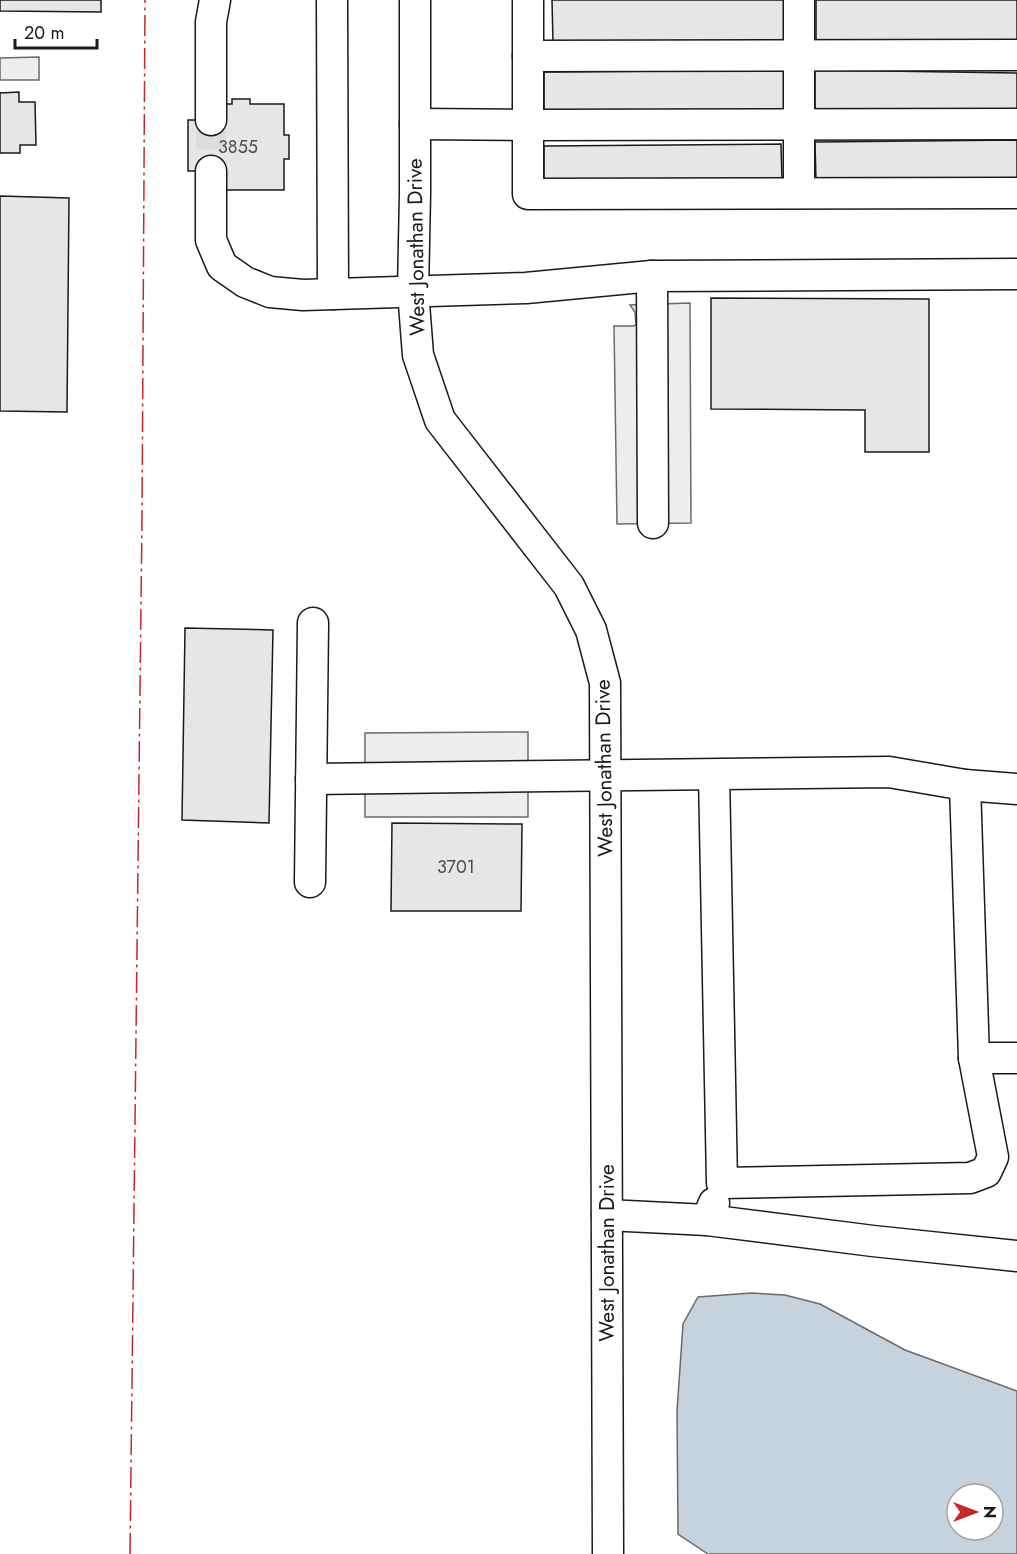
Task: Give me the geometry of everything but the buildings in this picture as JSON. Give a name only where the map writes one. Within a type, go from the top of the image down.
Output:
[{"type":"street","points":[[211,120],[211,22],[215,0]]},
{"type":"street","points":[[332,0],[333,294]]},
{"type":"street","name":"West Jonathan Drive","points":[[415,0],[413,291],[418,355],[440,420],[569,586],[591,630],[605,683],[608,1554]]},
{"type":"street","points":[[528,0],[528,194],[1017,193]]},
{"type":"street","points":[[799,0],[799,193]]},
{"type":"street","points":[[528,56],[1017,55]]},
{"type":"street","points":[[415,124],[1017,124]]},
{"type":"street","points":[[211,171],[211,240],[222,266],[245,282],[270,292],[303,295],[526,288],[652,276],[1017,274]]},
{"type":"street","points":[[652,276],[653,524]]},
{"type":"street","points":[[310,882],[314,623]]},
{"type":"street","points":[[311,779],[889,772],[965,785],[1017,789]]},
{"type":"street","points":[[707,1220],[722,1183],[714,775]]},
{"type":"street","points":[[722,1183],[970,1178],[986,1172],[993,1157],[974,1058],[965,785]]},
{"type":"street","points":[[974,1058],[1017,1058]]},
{"type":"street","points":[[607,1215],[707,1220],[1017,1256]]},
{"type":"shaded area","points":[[39,57],[39,80],[0,80],[0,58]]},
{"type":"shaded area","points":[[690,303],[691,523],[617,524],[614,326],[636,325],[635,312],[630,305]]},
{"type":"shaded area","points":[[528,732],[528,817],[365,817],[365,733]]},
{"type":"shaded area","points":[[751,1293],[785,1295],[820,1304],[905,1350],[1017,1391],[1017,1554],[708,1554],[678,1534],[677,1411],[683,1324],[698,1297]]},
{"type":"tunnel","points":[[211,120],[211,171]]},
{"type":"power","points":[[130,1554],[142,518],[145,0]]}]
